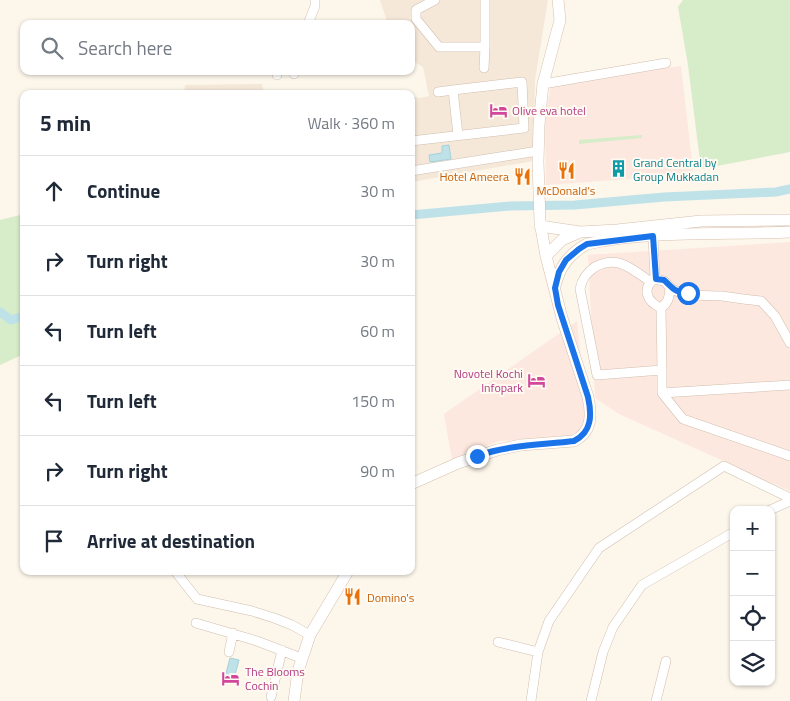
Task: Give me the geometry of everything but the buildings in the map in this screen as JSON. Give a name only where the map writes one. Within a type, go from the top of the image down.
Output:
[{"type":"main road","points":[[415,482],[443,469],[486,453],[521,445],[574,441],[582,437],[587,430],[591,409],[562,318],[540,224],[538,151],[543,84],[560,20],[558,0]]},
{"type":"main road","points":[[745,220],[745,233]]},
{"type":"main road","points":[[540,224],[580,232],[701,221],[790,220]]},
{"type":"main road","points":[[546,256],[562,240],[580,232]]},
{"type":"main road","points":[[555,288],[559,272],[566,260],[587,244],[653,236],[701,233],[790,232]]},
{"type":"main road","points":[[294,701],[298,670],[310,635],[346,575]]},
{"type":"street","points":[[310,20],[315,6],[315,0]]},
{"type":"street","points":[[435,0],[416,10],[416,19],[439,47],[485,47]]},
{"type":"street","points":[[484,68],[485,0]]},
{"type":"street","points":[[543,84],[666,63]]},
{"type":"street","points":[[415,140],[524,128],[522,82],[438,92]]},
{"type":"street","points":[[454,90],[458,135]]},
{"type":"street","points":[[415,171],[538,151]]},
{"type":"street","points":[[653,236],[653,281],[648,288],[648,297],[652,304],[661,308]]},
{"type":"street","points":[[662,370],[597,376],[580,289],[582,279],[591,270],[605,262],[613,262],[626,265],[653,281],[664,280],[670,288],[681,292],[761,301],[767,305],[775,316],[790,343]]},
{"type":"street","points":[[661,308],[667,303],[670,288]]},
{"type":"street","points":[[661,308],[662,394],[683,419],[790,456]]},
{"type":"street","points":[[662,394],[790,385]]},
{"type":"street","points":[[531,701],[538,652],[549,621],[599,548],[724,466],[790,498]]},
{"type":"street","points":[[775,508],[790,502]]},
{"type":"street","points":[[591,701],[603,652],[613,627],[642,585],[730,534]]},
{"type":"street","points":[[178,575],[197,599],[274,618],[310,635]]},
{"type":"street","points":[[196,623],[233,633],[301,658]]},
{"type":"street","points":[[229,652],[233,633]]},
{"type":"street","points":[[498,642],[538,652]]},
{"type":"street","points":[[271,697],[282,650]]},
{"type":"street","points":[[656,701],[666,661]]},
{"type":"shaded area","points":[[380,0],[548,0],[535,80],[534,161],[415,181],[415,97],[429,96],[423,67],[415,62],[415,20],[387,20]]},
{"type":"shaded area","points":[[681,66],[693,170],[670,176],[546,185],[545,117],[552,81]]},
{"type":"shaded area","points":[[262,84],[263,90],[184,90],[185,85]]},
{"type":"shaded area","points":[[790,242],[790,491],[619,414],[595,398],[588,255]]},
{"type":"shaded area","name":"Novotel Kochi Infopark","points":[[577,321],[586,410],[581,430],[567,438],[499,441],[452,460],[444,414]]},
{"type":"green space","points":[[683,0],[790,0],[790,152],[701,169],[688,65],[678,7]]},
{"type":"green space","points":[[642,135],[642,138],[579,144],[579,140]]},
{"type":"green space","points":[[20,215],[20,356],[0,365],[0,220]]},
{"type":"water","points":[[449,145],[451,159],[430,162],[429,155],[442,153],[442,146]]},
{"type":"water","points":[[230,658],[239,660],[234,679],[225,677]]},
{"type":"waterway","points":[[415,215],[510,206],[575,205],[664,197],[776,192],[790,189]]},
{"type":"waterway","points":[[0,312],[11,320],[20,317]]},
{"type":"place","name":"Olive eva hotel","points":[[498,110]]},
{"type":"place","name":"Grand Central by Group Mukkadan","points":[[619,169]]},
{"type":"place","name":"McDonald's","points":[[566,171]]},
{"type":"place","name":"Hotel Ameera","points":[[523,176]]},
{"type":"place","name":"Novotel Kochi Infopark","points":[[537,380]]},
{"type":"place","name":"Domino's","points":[[353,597]]},
{"type":"place","name":"The Blooms Cochin","points":[[231,678]]},
{"type":"route","points":[[477,456],[521,445],[574,441],[582,437],[587,430],[591,409],[562,318],[555,288],[559,272],[566,260],[579,249],[587,244],[653,236],[656,279],[664,280],[670,288],[688,293]]}]
